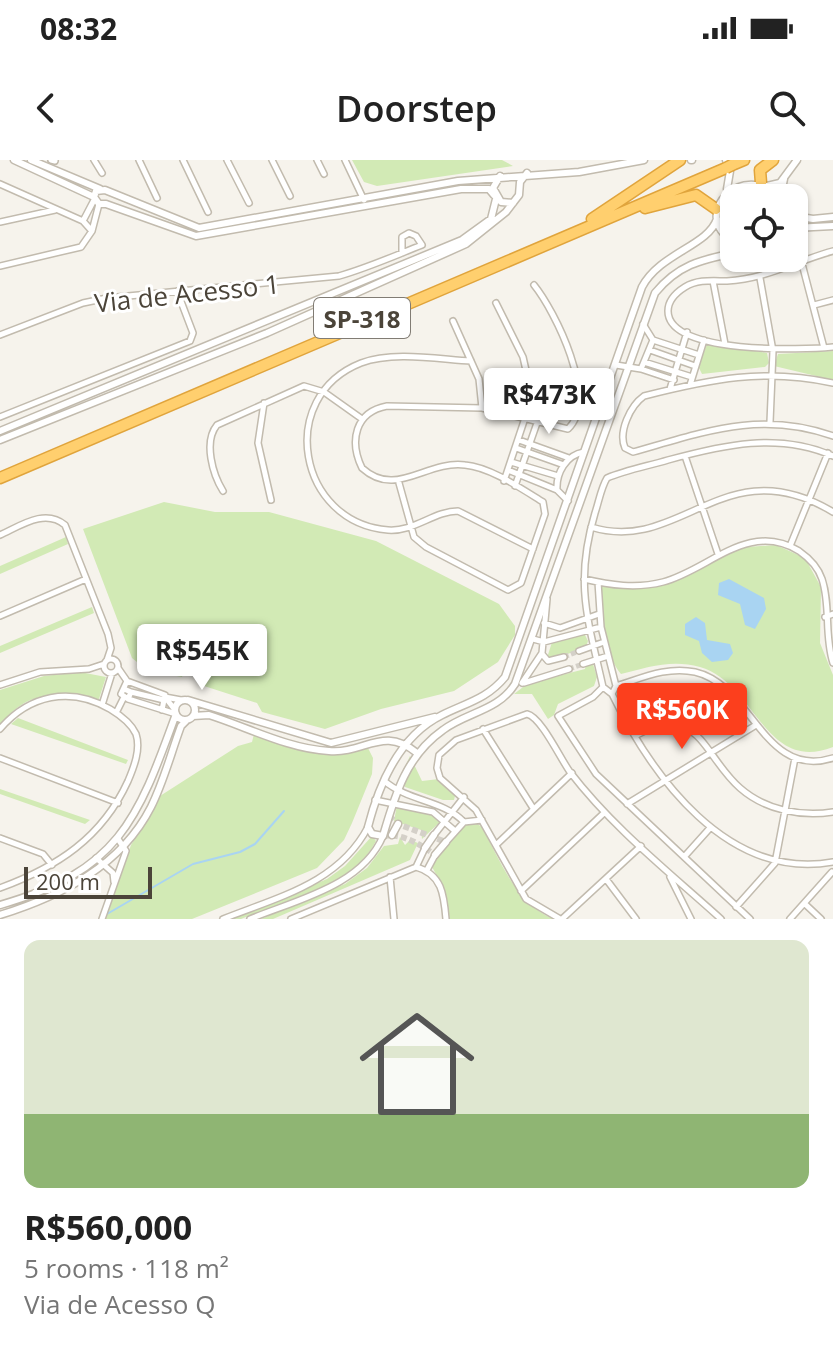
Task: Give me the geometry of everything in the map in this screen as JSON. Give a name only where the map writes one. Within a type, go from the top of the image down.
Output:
[{"type":"highway","points":[[589,223],[680,160]]},
{"type":"highway","name":"SP-318","points":[[0,476],[728,163],[744,160]]},
{"type":"highway","points":[[764,184],[760,170],[773,160]]},
{"type":"highway","points":[[589,223],[689,195],[702,196],[716,214]]},
{"type":"street","points":[[14,160],[98,201],[196,236],[479,188],[489,189],[495,197],[513,203]]},
{"type":"street","points":[[31,160],[53,162],[100,189],[199,228],[363,196],[479,178],[579,172],[644,160]]},
{"type":"street","points":[[94,160],[102,173]]},
{"type":"street","points":[[139,160],[157,198]]},
{"type":"street","points":[[183,160],[208,212]]},
{"type":"street","points":[[227,160],[249,203]]},
{"type":"street","points":[[272,160],[290,196]]},
{"type":"street","points":[[317,160],[324,174]]},
{"type":"street","points":[[345,160],[365,205]]},
{"type":"street","points":[[778,184],[797,160]]},
{"type":"street","points":[[40,174],[43,161]]},
{"type":"street","points":[[728,163],[746,180],[764,184]]},
{"type":"street","points":[[727,184],[728,163]]},
{"type":"street","points":[[0,431],[476,239],[513,203],[527,173]]},
{"type":"street","points":[[0,440],[267,333],[462,240],[493,216],[493,188],[501,175]]},
{"type":"street","points":[[511,175],[519,185]]},
{"type":"street","points":[[783,184],[785,175]]},
{"type":"street","points":[[738,184],[746,180]]},
{"type":"street","points":[[0,184],[83,221],[92,231]]},
{"type":"street","points":[[0,266],[81,247],[92,231],[100,189]]},
{"type":"street","points":[[83,221],[98,201],[109,193]]},
{"type":"street","points":[[35,214],[37,200]]},
{"type":"street","points":[[109,682],[131,692],[185,700],[331,743],[438,716],[487,696],[505,677],[522,634],[642,287],[659,264],[710,232],[720,205]]},
{"type":"street","points":[[0,222],[56,210]]},
{"type":"street","points":[[716,214],[720,225]]},
{"type":"street","points":[[808,218],[833,217]]},
{"type":"street","points":[[808,227],[833,226]]},
{"type":"street","name":"Via de Acesso 1","points":[[0,335],[83,303],[177,291],[325,279],[402,253],[422,245],[416,236],[406,234],[399,242],[402,253]]},
{"type":"street","points":[[412,249],[422,260]]},
{"type":"street","points":[[808,257],[833,251]]},
{"type":"street","points":[[250,919],[338,883],[365,863],[383,836],[397,790],[417,753],[444,729],[499,702],[519,684],[542,653],[542,622],[547,595],[655,293],[669,276],[686,265],[720,256]]},
{"type":"street","points":[[773,272],[760,278],[690,284],[671,300],[668,316],[687,332],[704,340],[725,344],[773,351],[833,347]]},
{"type":"street","points":[[805,272],[824,348]]},
{"type":"street","points":[[760,278],[773,351],[770,422]]},
{"type":"street","points":[[713,281],[725,344]]},
{"type":"street","points":[[399,483],[410,528],[426,547],[508,590],[521,583],[546,507],[515,486],[469,465],[433,466],[399,483],[384,481],[362,468],[354,441],[362,419],[373,409],[387,406],[482,408],[568,429],[576,414],[577,391],[565,340],[548,303],[534,285]]},
{"type":"street","points":[[642,287],[655,293]]},
{"type":"street","points":[[0,417],[193,338],[177,291]]},
{"type":"street","points":[[814,305],[833,300]]},
{"type":"street","points":[[496,303],[523,357],[532,397],[504,481]]},
{"type":"street","points":[[453,321],[479,379],[482,408]]},
{"type":"street","points":[[643,323],[653,340],[699,355]]},
{"type":"street","points":[[712,341],[721,325]]},
{"type":"street","points":[[670,389],[687,332]]},
{"type":"street","points":[[642,365],[653,340]]},
{"type":"street","points":[[690,385],[704,340]]},
{"type":"street","points":[[650,350],[695,366]]},
{"type":"street","points":[[471,361],[378,358],[349,369],[324,392],[312,416],[306,444],[311,474],[341,513],[358,523],[389,530],[410,528],[449,511],[458,511],[533,549]]},
{"type":"street","points":[[616,365],[626,369],[642,365],[676,376],[692,377]]},
{"type":"street","points":[[833,383],[773,373],[733,376],[670,389],[636,401],[623,433],[625,448],[633,452],[725,426],[770,422],[810,428],[833,436]]},
{"type":"street","points":[[223,491],[212,467],[213,428],[304,386],[324,392],[362,419]]},
{"type":"street","points":[[264,403],[258,443],[271,500]]},
{"type":"street","points":[[515,486],[537,422]]},
{"type":"street","points":[[519,440],[569,458]]},
{"type":"street","points":[[790,546],[830,455],[795,444],[757,441],[685,456],[607,478],[591,527],[584,579],[585,617],[603,687],[612,694],[635,736],[665,778],[710,828],[735,844],[776,860],[833,862]]},
{"type":"street","points":[[516,448],[564,465]]},
{"type":"street","points":[[557,490],[558,476],[569,458],[584,452],[597,455]]},
{"type":"street","points":[[685,456],[718,554]]},
{"type":"street","points":[[511,462],[545,479],[568,502],[579,506]]},
{"type":"street","points":[[508,470],[545,479],[558,476]]},
{"type":"street","points":[[591,527],[641,529],[676,519],[701,505],[754,490],[809,499],[833,512]]},
{"type":"street","points":[[0,535],[40,518],[59,520],[65,525],[108,634],[111,648],[106,671],[115,670],[127,681],[164,699],[175,712]]},
{"type":"street","points":[[584,579],[623,586],[655,584],[686,574],[718,554],[749,542],[790,546],[805,555],[822,578],[832,658]]},
{"type":"street","points":[[0,616],[86,579]]},
{"type":"street","points":[[598,582],[601,627],[616,686],[612,694]]},
{"type":"street","points":[[528,616],[560,628],[599,614]]},
{"type":"street","points":[[825,617],[833,614]]},
{"type":"street","points":[[519,684],[533,639],[542,622]]},
{"type":"street","points":[[572,625],[574,633]]},
{"type":"street","points":[[522,634],[544,642],[601,627]]},
{"type":"street","points":[[604,642],[580,650],[584,663],[608,656]]},
{"type":"street","points":[[505,677],[519,684],[566,670],[561,658],[548,661],[542,653]]},
{"type":"street","points":[[0,685],[40,672],[89,669],[115,660],[115,670],[102,705]]},
{"type":"street","points":[[616,686],[660,672],[694,672],[735,695],[771,744],[795,758],[821,761],[833,758]]},
{"type":"street","points":[[126,699],[124,689],[127,681]]},
{"type":"street","points":[[603,687],[593,697],[560,712],[560,722],[589,765],[627,805],[750,919]]},
{"type":"street","points":[[116,713],[131,692]]},
{"type":"street","points":[[0,729],[35,701],[73,696],[116,713],[131,725],[138,748],[133,770],[118,803],[97,831],[52,865],[0,888]]},
{"type":"street","points":[[126,699],[190,718],[209,715],[330,752],[387,739],[406,744],[417,753]]},
{"type":"street","points":[[162,710],[164,699]]},
{"type":"street","points":[[0,905],[58,883],[118,839],[147,793],[175,712],[185,700]]},
{"type":"street","points":[[0,915],[59,892],[103,866],[125,846],[152,805],[181,726],[190,718],[195,707],[185,700]]},
{"type":"street","points":[[641,846],[561,919],[535,907],[521,891],[482,820],[464,797],[447,786],[438,773],[439,755],[456,740],[527,714],[533,715],[572,773],[605,812],[719,918]]},
{"type":"street","points":[[438,716],[444,729]]},
{"type":"street","points":[[223,919],[305,886],[339,867],[351,855],[368,827],[375,800],[406,744],[438,716]]},
{"type":"street","points":[[635,736],[660,726],[680,725],[697,733],[741,790],[787,811],[833,812]]},
{"type":"street","points":[[627,805],[665,778],[756,725]]},
{"type":"street","points":[[483,729],[533,808]]},
{"type":"street","points":[[0,758],[118,803]]},
{"type":"street","points":[[736,907],[776,860],[795,758]]},
{"type":"street","points":[[495,846],[503,835],[572,773]]},
{"type":"street","points":[[384,781],[413,799],[454,812],[464,822]]},
{"type":"street","points":[[416,867],[425,848],[464,797]]},
{"type":"street","points":[[412,806],[413,799]]},
{"type":"street","points":[[375,800],[433,812],[455,831]]},
{"type":"street","points":[[521,891],[527,882],[605,812]]},
{"type":"street","points":[[427,870],[435,855],[464,822],[482,820]]},
{"type":"street","points":[[392,835],[398,824]]},
{"type":"street","points":[[368,827],[372,834],[383,836]]},
{"type":"street","points":[[684,857],[710,828]]},
{"type":"street","points":[[490,836],[503,835]]},
{"type":"street","points":[[0,838],[43,854],[52,865]]},
{"type":"street","points":[[118,839],[125,846]]},
{"type":"street","points":[[102,919],[125,846]]},
{"type":"street","points":[[96,858],[113,873],[115,883]]},
{"type":"street","points":[[790,919],[832,872],[825,864]]},
{"type":"street","points":[[291,919],[416,867],[427,870],[441,888],[446,919]]},
{"type":"street","points":[[665,870],[691,919]]},
{"type":"street","points":[[390,877],[394,919]]},
{"type":"street","points":[[513,879],[527,882]]},
{"type":"street","points":[[606,879],[636,919]]},
{"type":"street","points":[[805,904],[821,919]]},
{"type":"street","points":[[303,914],[309,919]]},
{"type":"street","points":[[707,919],[719,918]]},
{"type":"green space","points":[[352,160],[502,160],[513,166],[377,186],[364,182]]},
{"type":"green space","points":[[708,342],[767,353],[769,363],[765,367],[702,374],[698,366]]},
{"type":"green space","points":[[833,351],[833,380],[774,366],[778,354]]},
{"type":"green space","points":[[164,502],[215,512],[269,512],[376,541],[499,604],[515,626],[515,635],[498,662],[454,691],[381,709],[325,729],[262,712],[257,703],[201,685],[199,666],[187,663],[182,677],[148,671],[132,658],[83,529]]},
{"type":"green space","points":[[66,537],[68,544],[0,574],[0,566]]},
{"type":"green space","points":[[776,545],[805,558],[821,587],[820,643],[833,675],[833,747],[810,752],[791,748],[775,738],[735,690],[719,676],[700,667],[670,664],[621,674],[606,644],[600,619],[601,586],[668,582],[734,548]]},
{"type":"green space","points":[[92,607],[94,613],[0,653],[0,646]]},
{"type":"green space","points":[[584,633],[588,641],[586,647],[552,660],[547,658],[552,642]]},
{"type":"green space","points":[[586,664],[593,664],[597,677],[594,686],[558,704],[554,715],[548,719],[532,694],[514,694],[527,684],[585,669]]},
{"type":"green space","points":[[80,672],[106,677],[99,699],[35,698],[12,712],[0,725],[0,690],[44,676]]},
{"type":"green space","points":[[18,718],[128,760],[126,764],[11,724]]},
{"type":"green space","points":[[254,734],[328,754],[368,748],[373,758],[372,774],[344,840],[317,868],[192,919],[105,919],[131,845],[160,796],[238,746],[252,742]]},
{"type":"green space","points":[[410,756],[422,781],[439,779],[456,792],[454,800],[443,800],[405,787],[400,777]]},
{"type":"green space","points":[[0,789],[90,820],[85,824],[0,794]]},
{"type":"green space","points":[[397,805],[430,812],[440,822],[422,839],[421,830],[394,821]]},
{"type":"green space","points":[[476,823],[482,827],[519,892],[540,912],[553,919],[449,919],[444,889],[431,865],[461,825]]},
{"type":"green space","points":[[372,836],[376,841],[365,857],[335,881],[278,906],[241,919],[231,919],[327,879],[345,866]]},
{"type":"green space","points":[[400,837],[405,845],[410,840],[418,843],[410,860],[273,919],[261,919],[345,884],[367,868],[384,846],[398,844]]},
{"type":"water","points":[[729,579],[764,598],[766,609],[755,629],[745,625],[740,604],[718,595],[719,583]]},
{"type":"water","points":[[696,617],[705,623],[707,640],[730,644],[733,653],[728,660],[712,662],[702,653],[699,641],[685,635],[685,624]]},
{"type":"waterway","points":[[107,914],[193,864],[240,852],[255,844],[284,811]]},
{"type":"tunnel","points":[[564,657],[579,651]]},
{"type":"tunnel","points":[[569,669],[583,664]]},
{"type":"tunnel","points":[[389,816],[398,824],[446,842]]},
{"type":"tunnel","points":[[383,836],[404,838],[435,855]]}]
